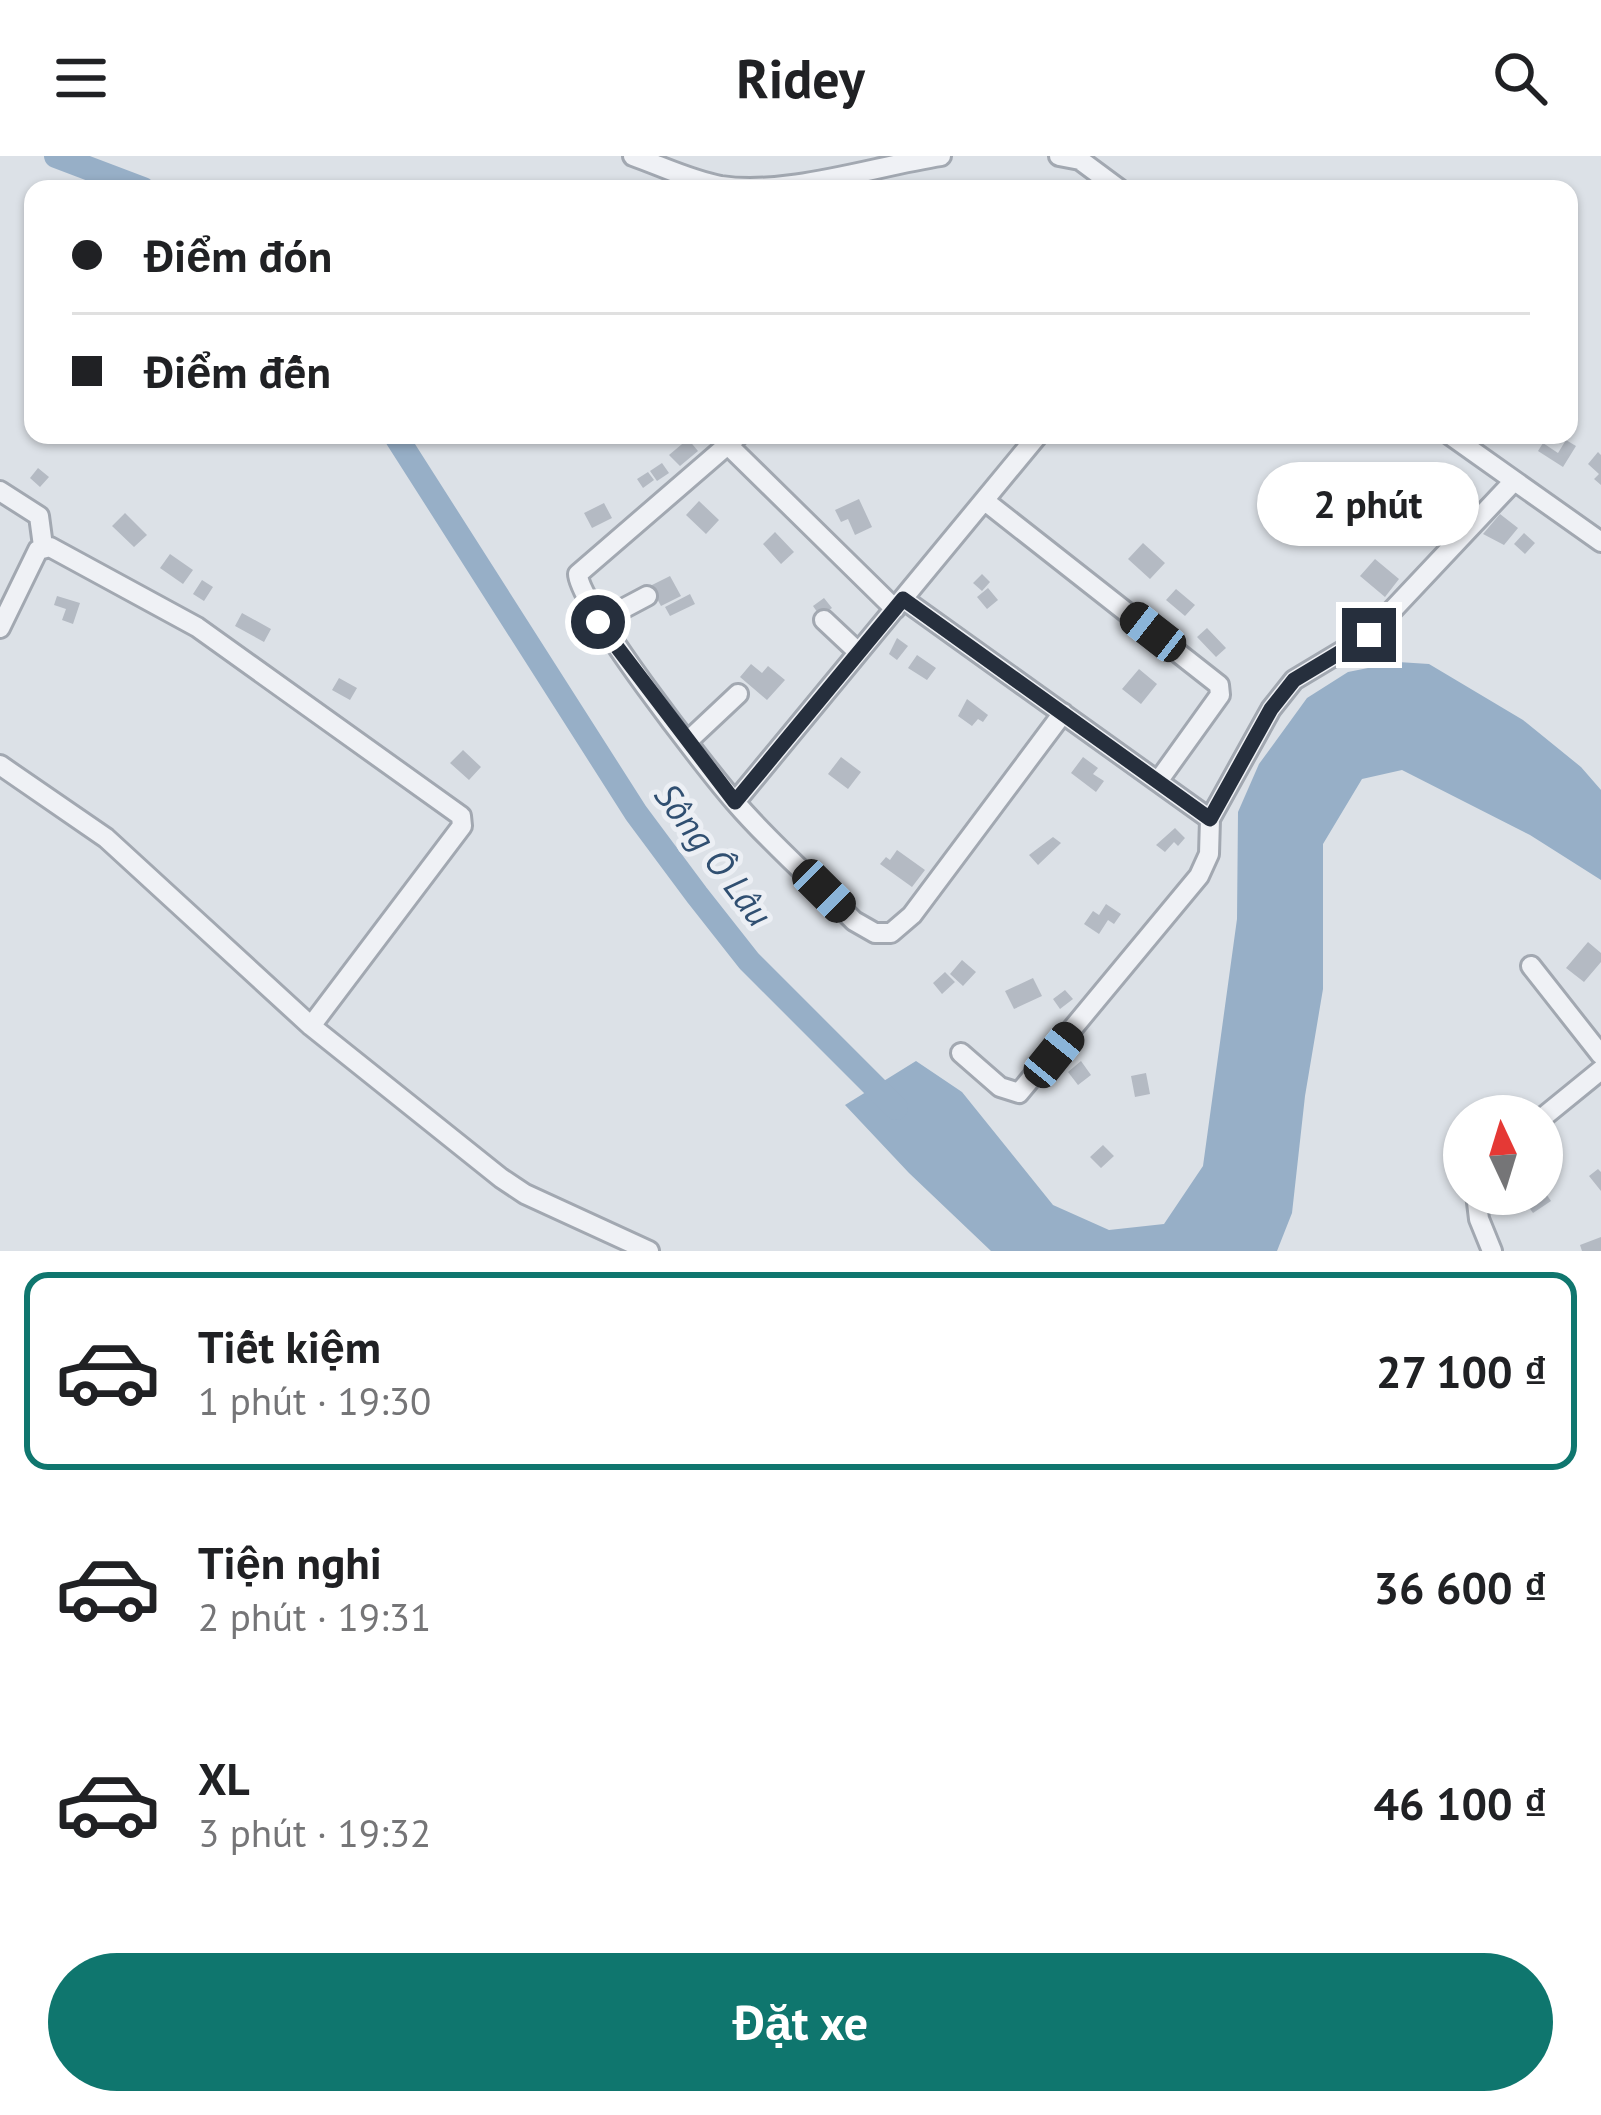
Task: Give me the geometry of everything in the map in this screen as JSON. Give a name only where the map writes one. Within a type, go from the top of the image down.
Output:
[{"type":"street","points":[[633,156],[703,180]]},
{"type":"street","points":[[806,180],[941,156]]},
{"type":"street","points":[[1058,156],[1077,158],[1107,180]]},
{"type":"street","points":[[730,444],[578,574],[578,581],[598,622],[735,802],[854,921],[875,933],[891,933],[912,915],[1063,713]]},
{"type":"street","points":[[737,444],[899,604],[1210,819]]},
{"type":"street","points":[[735,802],[1031,444]]},
{"type":"street","points":[[1462,444],[1601,542]]},
{"type":"street","points":[[961,1054],[1000,1087],[1018,1093],[1199,876],[1209,854],[1210,819],[1271,709],[1294,680],[1369,635],[1514,482]]},
{"type":"street","points":[[0,491],[39,516],[44,547],[0,628]]},
{"type":"street","points":[[986,501],[1220,685],[1220,694],[1159,780]]},
{"type":"street","points":[[44,547],[115,580],[197,627],[461,816],[462,826],[311,1026]]},
{"type":"street","points":[[598,622],[647,596]]},
{"type":"street","points":[[824,620],[857,651]]},
{"type":"street","points":[[689,740],[738,694]]},
{"type":"street","points":[[0,765],[106,838],[311,1026],[501,1178],[624,1246],[649,1251]]},
{"type":"street","points":[[1531,966],[1601,1055]]},
{"type":"street","points":[[1563,1101],[1601,1070]]},
{"type":"street","points":[[1478,1215],[1492,1251]]},
{"type":"water","points":[[1398,662],[1429,664],[1523,720],[1581,767],[1601,790],[1601,880],[1530,835],[1402,770],[1362,779],[1323,844],[1323,989],[1292,1213],[1277,1251],[991,1251],[845,1105],[916,1061],[962,1092],[1053,1205],[1109,1230],[1164,1224],[1203,1166],[1237,919],[1238,812],[1259,764],[1307,698],[1348,672]]},
{"type":"building","points":[[682,444],[692,444],[698,451],[680,466],[669,455]]},
{"type":"building","points":[[1544,444],[1558,453],[1564,444],[1576,446],[1563,467],[1538,451]]},
{"type":"building","points":[[1598,452],[1601,485],[1594,479],[1599,474],[1588,464]]},
{"type":"building","points":[[662,463],[669,473],[657,481],[650,471]]},
{"type":"building","points":[[38,468],[49,477],[40,487],[30,478]]},
{"type":"building","points":[[648,472],[654,480],[643,488],[637,479]]},
{"type":"building","points":[[859,499],[872,527],[855,535],[848,519],[841,522],[835,510]]},
{"type":"building","points":[[699,501],[719,520],[706,534],[686,515]]},
{"type":"building","points":[[604,503],[612,518],[592,528],[584,513]]},
{"type":"building","points":[[125,513],[147,535],[134,547],[112,526]]},
{"type":"building","points":[[1500,514],[1518,528],[1504,545],[1483,534]]},
{"type":"building","points":[[775,532],[794,552],[781,564],[763,544]]},
{"type":"building","points":[[1524,533],[1535,543],[1525,554],[1514,544]]},
{"type":"building","points":[[1143,543],[1165,563],[1150,579],[1128,559]]},
{"type":"building","points":[[170,554],[193,570],[183,584],[160,568]]},
{"type":"building","points":[[1375,559],[1399,579],[1385,597],[1360,576]]},
{"type":"building","points":[[982,574],[990,582],[982,591],[973,583]]},
{"type":"building","points":[[670,576],[681,596],[661,606],[650,586]]},
{"type":"building","points":[[202,580],[213,587],[204,601],[193,594]]},
{"type":"building","points":[[988,588],[998,600],[987,609],[977,597]]},
{"type":"building","points":[[1176,589],[1195,605],[1185,616],[1166,600]]},
{"type":"building","points":[[690,594],[695,604],[670,616],[665,607]]},
{"type":"building","points":[[57,596],[80,603],[73,624],[62,620],[66,609],[54,605]]},
{"type":"building","points":[[824,598],[832,608],[820,616],[813,606]]},
{"type":"building","points":[[242,613],[271,629],[264,642],[235,626]]},
{"type":"building","points":[[1207,628],[1226,648],[1216,657],[1197,637]]},
{"type":"building","points":[[897,638],[908,646],[897,660],[889,654]]},
{"type":"building","points":[[917,655],[936,668],[927,680],[908,668]]},
{"type":"building","points":[[751,664],[762,673],[768,666],[785,680],[767,700],[740,677]]},
{"type":"building","points":[[1139,669],[1157,684],[1141,704],[1122,689]]},
{"type":"building","points":[[339,678],[357,688],[350,700],[332,690]]},
{"type":"building","points":[[967,699],[988,715],[983,722],[978,719],[972,726],[958,716]]},
{"type":"building","points":[[463,750],[481,767],[469,780],[450,763]]},
{"type":"building","points":[[841,757],[861,772],[848,789],[828,774]]},
{"type":"building","points":[[1083,757],[1098,768],[1093,774],[1104,781],[1096,792],[1071,773]]},
{"type":"building","points":[[1175,828],[1185,838],[1165,852],[1156,845]]},
{"type":"building","points":[[1053,837],[1061,843],[1038,865],[1029,855]]},
{"type":"building","points":[[897,850],[925,870],[912,887],[880,864]]},
{"type":"building","points":[[1106,904],[1121,914],[1114,924],[1108,920],[1099,934],[1084,924]]},
{"type":"building","points":[[1588,942],[1601,953],[1601,962],[1584,982],[1566,968]]},
{"type":"building","points":[[962,960],[976,972],[963,986],[950,974]]},
{"type":"building","points":[[945,972],[955,982],[942,994],[933,983]]},
{"type":"building","points":[[1033,978],[1042,996],[1014,1009],[1005,991]]},
{"type":"building","points":[[1065,990],[1073,999],[1060,1009],[1053,999]]},
{"type":"building","points":[[1081,1061],[1091,1075],[1078,1085],[1068,1072]]},
{"type":"building","points":[[1146,1073],[1150,1094],[1135,1097],[1131,1076]]},
{"type":"building","points":[[1103,1145],[1114,1156],[1101,1168],[1090,1157]]},
{"type":"building","points":[[1598,1169],[1601,1172],[1601,1191],[1589,1176]]},
{"type":"building","points":[[1601,1237],[1601,1251],[1582,1251],[1580,1245]]},
{"type":"waterway","name":"Sông Ô Lâu","points":[[56,156],[119,180]]},
{"type":"waterway","name":"Sông Ô Lâu","points":[[401,444],[636,813],[697,895],[749,961],[896,1108]]},
{"type":"route","points":[[598,622],[735,802],[903,599],[1210,819],[1248,747],[1294,680],[1369,635]]}]
